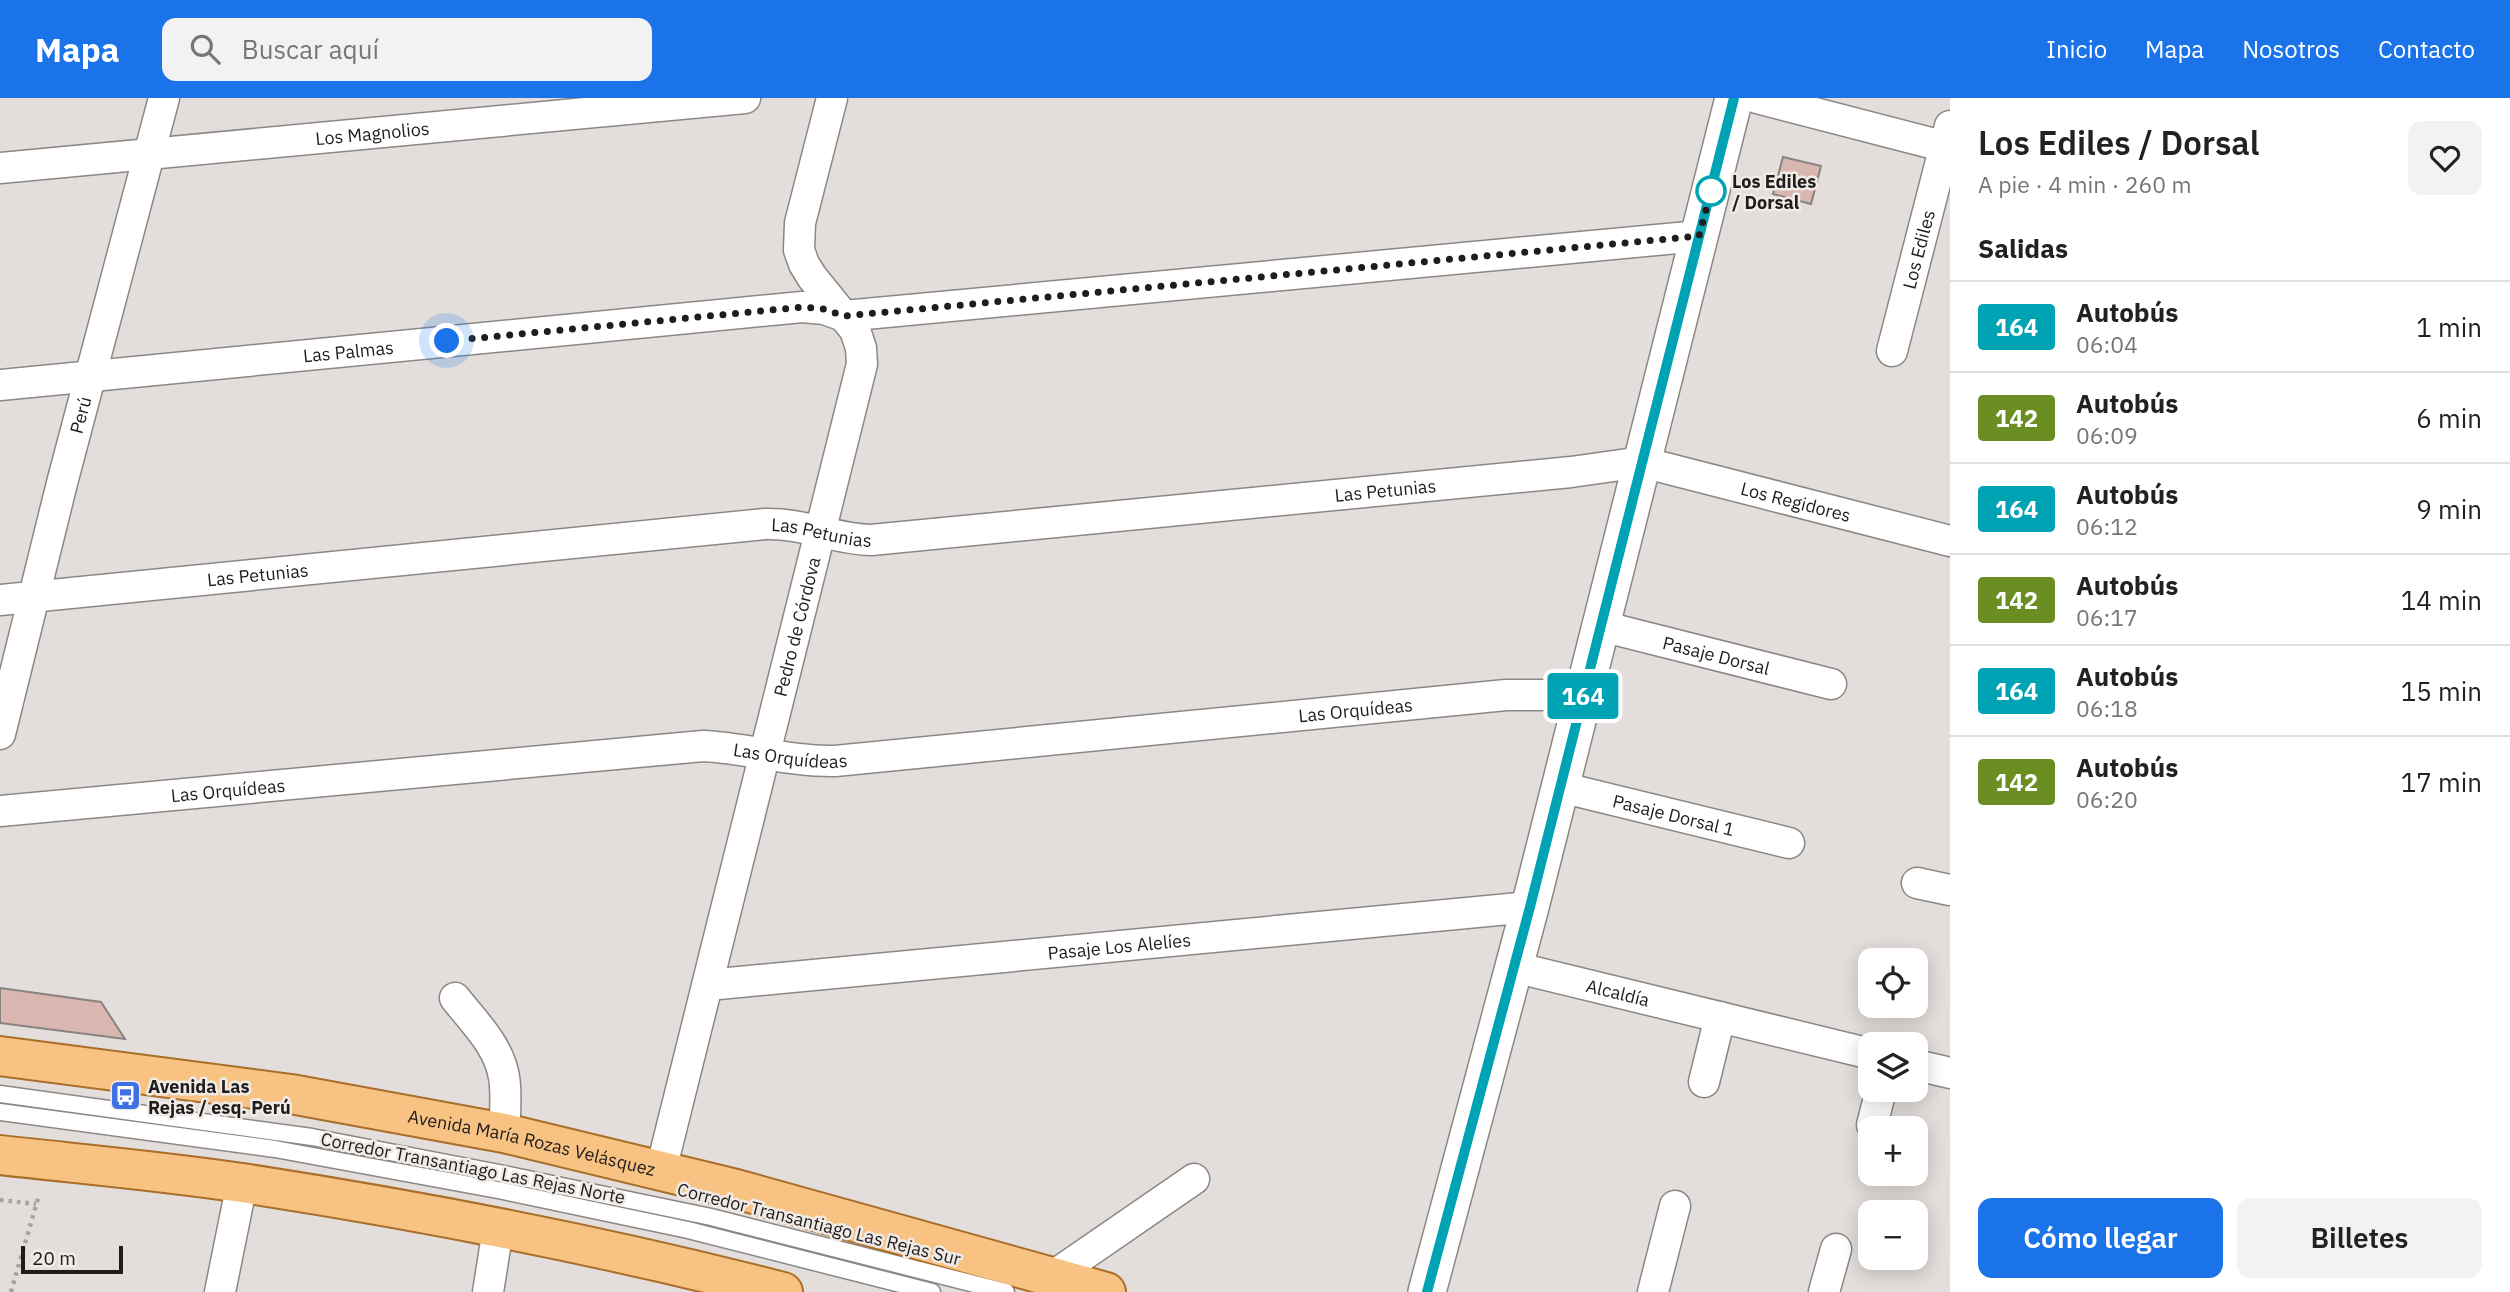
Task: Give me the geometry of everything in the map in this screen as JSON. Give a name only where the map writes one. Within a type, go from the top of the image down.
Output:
[{"type":"main road","name":"Avenida María Rozas Velásquez","points":[[0,1056],[290,1094],[504,1133],[662,1170],[1106,1292]]},
{"type":"main road","points":[[0,1155],[242,1183],[605,1250],[770,1290]]},
{"type":"street","name":"Perú","points":[[0,734],[164,98]]},
{"type":"street","name":"Los Magnolios","points":[[0,168],[745,98]]},
{"type":"street","name":"Pedro de Córdova","points":[[662,1170],[862,364],[861,348],[855,330],[812,277],[799,250],[800,223],[832,98]]},
{"type":"street","points":[[1427,1292],[1530,907],[1734,98]]},
{"type":"street","name":"Los Ediles","points":[[1757,98],[1948,140],[1892,351]]},
{"type":"street","name":"Las Palmas","points":[[0,385],[91,374],[803,307],[824,309],[844,316],[1699,236]]},
{"type":"street","name":"Las Petunias","points":[[0,600],[765,524],[800,525],[846,538],[871,540],[1571,472],[1642,462]]},
{"type":"street","name":"Los Regidores","points":[[1642,462],[1950,541]]},
{"type":"street","name":"Pasaje Dorsal","points":[[1601,626],[1831,684]]},
{"type":"street","name":"Las Orquídeas","points":[[0,811],[703,746],[736,748],[791,760],[835,761],[1506,695],[1583,695]]},
{"type":"street","name":"Pasaje Dorsal 1","points":[[1560,787],[1789,843]]},
{"type":"street","points":[[1917,883],[1950,890]]},
{"type":"street","name":"Pasaje Los Alelíes","points":[[708,985],[1530,907]]},
{"type":"street","name":"Alcaldía","points":[[1514,967],[1858,1051]]},
{"type":"street","points":[[455,998],[490,1042],[502,1066],[506,1093],[504,1133]]},
{"type":"street","points":[[1704,1082],[1720,1017]]},
{"type":"street","points":[[1928,1067],[1949,1071]]},
{"type":"street","points":[[1053,1276],[1194,1179]]},
{"type":"street","points":[[220,1292],[242,1183]]},
{"type":"street","points":[[1653,1292],[1675,1206]]},
{"type":"street","points":[[488,1292],[498,1229]]},
{"type":"street","points":[[1824,1292],[1836,1250]]},
{"type":"lane","name":"Corredor Transantiago Las Rejas Sur","points":[[0,1094],[312,1137],[509,1174],[711,1217],[1006,1292]]},
{"type":"lane","name":"Corredor Transantiago Las Rejas Norte","points":[[0,1112],[275,1149],[490,1189],[688,1230],[932,1292]]},
{"type":"path","points":[[11,1292],[48,1160]]},
{"type":"path","points":[[0,1200],[36,1204]]},
{"type":"building","points":[[1783,157],[1821,166],[1811,204],[1773,194]]},
{"type":"building","points":[[0,988],[101,1002],[125,1039],[0,1023]]},
{"type":"bus line","name":"164","points":[[1427,1292],[1530,907],[1734,98]]},
{"type":"place","name":"Los Ediles / Dorsal","points":[[1711,191]]},
{"type":"place","name":"Avenida Las Rejas / esq. Perú","points":[[125,1096]]},
{"type":"route","points":[[447,341],[803,307],[824,309],[844,316],[1699,236],[1711,191]]}]
